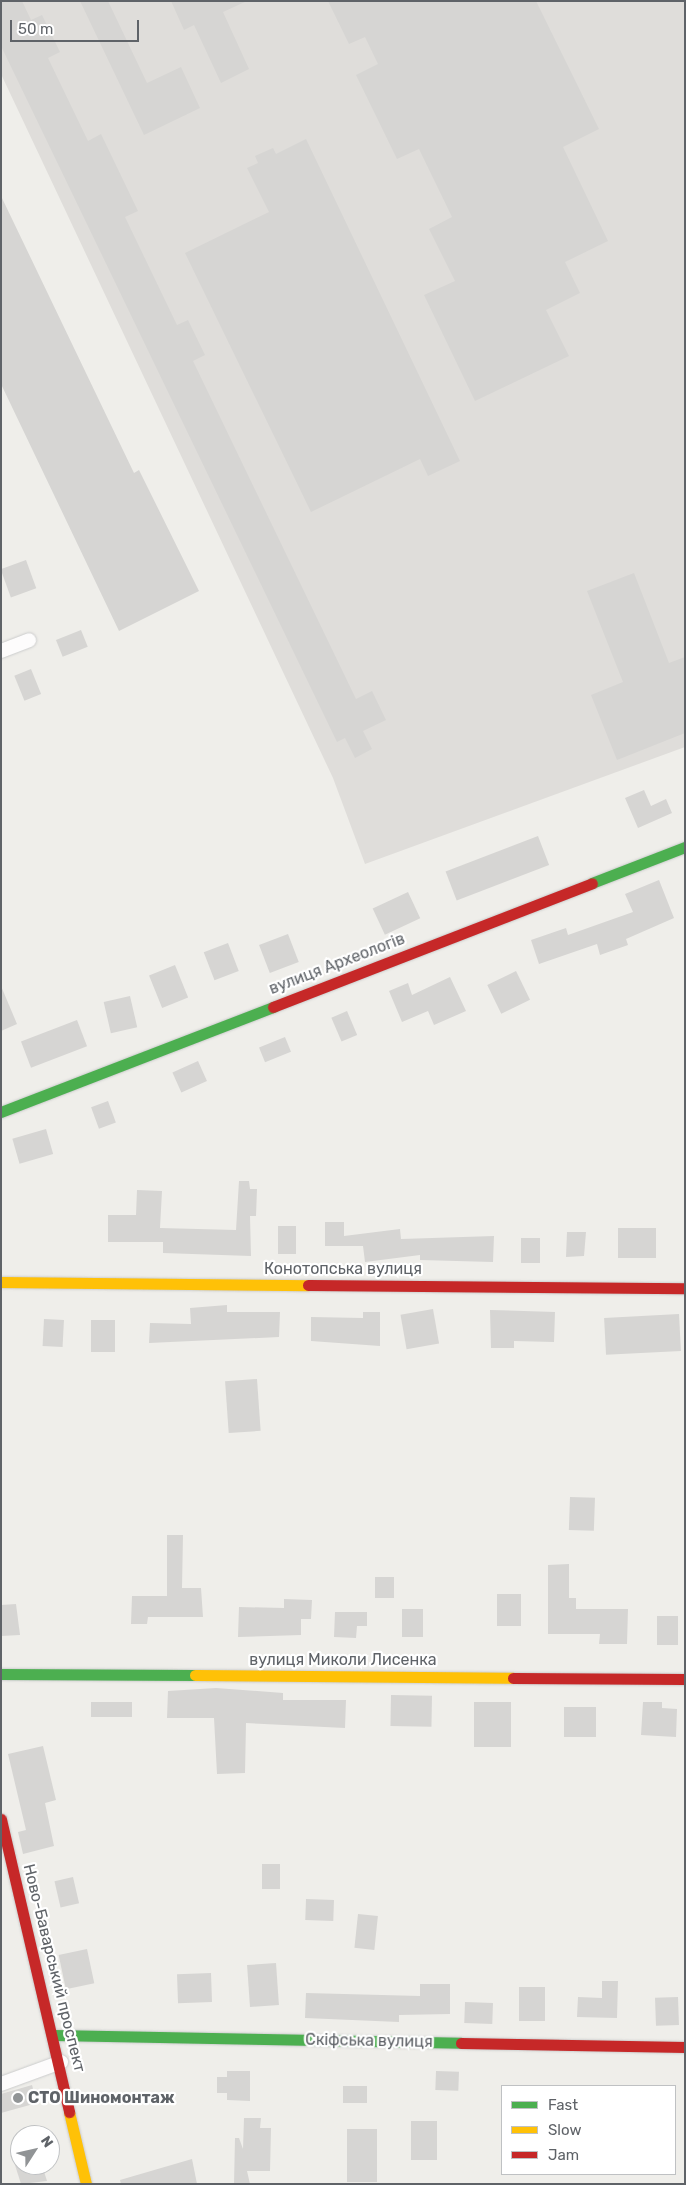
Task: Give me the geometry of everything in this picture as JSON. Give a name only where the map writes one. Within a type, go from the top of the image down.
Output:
[{"type":"street","points":[[1,651],[30,640]]},
{"type":"street","name":"вулиця Археологів","points":[[1,1112],[685,847]]},
{"type":"street","name":"Конотопська вулиця","points":[[1,1282],[685,1288]]},
{"type":"street","name":"вулиця Миколи Лисенка","points":[[1,1674],[685,1678]]},
{"type":"street","name":"Ново-Баварський проспект","points":[[1,1819],[61,2062],[86,2184]]},
{"type":"street","name":"Скіфська вулиця","points":[[54,2035],[685,2047]]},
{"type":"street","points":[[1,2084],[61,2062]]},
{"type":"shaded area","points":[[1,1],[685,1],[685,747],[365,864],[333,778],[1,74]]},
{"type":"building","points":[[1,1],[22,1],[31,20],[42,15],[60,52],[48,58],[88,141],[101,134],[138,211],[125,217],[177,325],[188,320],[205,355],[193,361],[356,699],[372,691],[386,720],[363,731],[372,749],[355,758],[345,738],[337,742],[1,46]]},
{"type":"building","points":[[80,1],[108,1],[147,83],[181,67],[200,108],[144,135]]},
{"type":"building","points":[[171,1],[247,1],[223,12],[249,69],[221,83],[194,25],[184,30]]},
{"type":"building","points":[[328,1],[536,1],[599,129],[563,147],[608,241],[565,262],[580,293],[546,310],[569,356],[475,401],[424,295],[455,281],[429,229],[452,217],[419,149],[397,159],[356,75],[378,64],[365,37],[349,44]]},
{"type":"building","points":[[306,139],[460,461],[428,476],[420,459],[311,512],[185,253],[269,212],[247,168],[258,163],[255,156],[273,148],[276,154]]},
{"type":"building","points":[[1,196],[134,473],[139,470],[199,591],[119,631],[1,384]]},
{"type":"building","points":[[26,560],[36,588],[11,597],[1,569]]},
{"type":"building","points":[[634,573],[669,663],[685,657],[685,733],[617,760],[591,695],[623,682],[587,591]]},
{"type":"building","points":[[81,630],[88,647],[63,657],[56,640]]},
{"type":"building","points":[[31,669],[41,694],[24,701],[14,676]]},
{"type":"building","points":[[644,790],[651,806],[666,799],[672,813],[638,828],[625,798]]},
{"type":"building","points":[[538,836],[549,865],[457,900],[446,871]]},
{"type":"building","points":[[659,880],[674,918],[626,939],[628,945],[600,955],[597,944],[539,964],[531,940],[566,928],[568,935],[633,912],[625,894]]},
{"type":"building","points":[[408,892],[420,918],[385,935],[373,908]]},
{"type":"building","points":[[288,934],[299,962],[270,973],[259,945]]},
{"type":"building","points":[[228,943],[239,971],[214,980],[204,952]]},
{"type":"building","points":[[175,965],[188,997],[162,1008],[149,975]]},
{"type":"building","points":[[516,971],[530,1000],[501,1014],[487,985]]},
{"type":"building","points":[[450,977],[466,1011],[434,1025],[428,1011],[402,1022],[389,991],[408,983],[412,995]]},
{"type":"building","points":[[1,986],[17,1024],[1,1031]]},
{"type":"building","points":[[130,996],[137,1027],[111,1033],[104,1002]]},
{"type":"building","points":[[347,1011],[357,1035],[342,1042],[331,1018]]},
{"type":"building","points":[[77,1020],[87,1046],[31,1068],[21,1042]]},
{"type":"building","points":[[285,1037],[291,1052],[265,1062],[259,1047]]},
{"type":"building","points":[[198,1061],[207,1081],[181,1092],[172,1072]]},
{"type":"building","points":[[108,1101],[116,1123],[99,1129],[91,1107]]},
{"type":"building","points":[[46,1129],[53,1154],[20,1164],[12,1139]]},
{"type":"building","points":[[239,1181],[249,1181],[250,1189],[257,1189],[256,1216],[250,1216],[251,1256],[163,1253],[163,1242],[108,1242],[108,1215],[136,1215],[137,1190],[162,1191],[160,1228],[236,1230]]},
{"type":"building","points":[[325,1222],[344,1222],[344,1236],[400,1229],[401,1239],[494,1236],[493,1262],[420,1260],[420,1255],[365,1262],[363,1246],[325,1246]]},
{"type":"building","points":[[278,1226],[296,1226],[296,1254],[278,1254]]},
{"type":"building","points":[[618,1228],[656,1228],[656,1258],[618,1258]]},
{"type":"building","points":[[567,1232],[586,1232],[584,1256],[566,1257]]},
{"type":"building","points":[[521,1238],[540,1238],[540,1263],[521,1263]]},
{"type":"building","points":[[227,1305],[227,1312],[280,1312],[279,1337],[149,1343],[150,1323],[191,1324],[190,1308]]},
{"type":"building","points":[[433,1309],[439,1343],[407,1349],[401,1315]]},
{"type":"building","points":[[490,1310],[555,1312],[554,1342],[514,1341],[514,1348],[491,1348]]},
{"type":"building","points":[[363,1312],[380,1312],[380,1346],[311,1341],[311,1317],[363,1318]]},
{"type":"building","points":[[679,1314],[681,1351],[606,1355],[604,1318]]},
{"type":"building","points":[[44,1319],[64,1320],[63,1347],[43,1346]]},
{"type":"building","points":[[91,1320],[115,1320],[115,1352],[91,1352]]},
{"type":"building","points":[[257,1379],[261,1431],[229,1433],[225,1381]]},
{"type":"building","points":[[570,1497],[595,1498],[594,1531],[569,1530]]},
{"type":"building","points":[[167,1535],[183,1535],[182,1588],[201,1588],[203,1617],[148,1617],[147,1624],[131,1624],[132,1596],[167,1596]]},
{"type":"building","points":[[569,1564],[569,1598],[576,1598],[576,1609],[628,1609],[627,1644],[599,1644],[600,1634],[548,1634],[548,1565]]},
{"type":"building","points":[[375,1577],[394,1577],[394,1598],[375,1598]]},
{"type":"building","points":[[497,1594],[521,1594],[521,1626],[497,1626]]},
{"type":"building","points":[[284,1599],[312,1600],[311,1619],[301,1619],[301,1635],[238,1637],[239,1607],[284,1608]]},
{"type":"building","points":[[16,1604],[20,1635],[1,1636],[1,1605]]},
{"type":"building","points":[[402,1609],[423,1609],[423,1637],[402,1637]]},
{"type":"building","points":[[335,1612],[367,1612],[367,1626],[357,1626],[356,1638],[334,1637]]},
{"type":"building","points":[[657,1616],[678,1616],[678,1645],[657,1645]]},
{"type":"building","points":[[216,1688],[283,1693],[283,1700],[346,1700],[345,1728],[246,1723],[245,1773],[217,1774],[214,1718],[167,1718],[168,1691]]},
{"type":"building","points":[[391,1695],[432,1696],[431,1727],[390,1726]]},
{"type":"building","points":[[91,1702],[132,1702],[132,1717],[91,1717]]},
{"type":"building","points":[[474,1702],[511,1702],[511,1747],[474,1747]]},
{"type":"building","points":[[643,1702],[662,1702],[662,1708],[677,1709],[676,1737],[641,1735]]},
{"type":"building","points":[[564,1707],[596,1707],[596,1737],[564,1737]]},
{"type":"building","points":[[43,1746],[56,1800],[45,1803],[54,1846],[23,1854],[18,1832],[26,1830],[8,1754]]},
{"type":"building","points":[[262,1864],[280,1864],[280,1889],[262,1889]]},
{"type":"building","points":[[73,1877],[79,1903],[61,1908],[54,1881]]},
{"type":"building","points":[[306,1899],[334,1900],[333,1921],[305,1920]]},
{"type":"building","points":[[358,1914],[378,1916],[374,1950],[354,1948]]},
{"type":"building","points":[[87,1949],[94,1983],[66,1989],[59,1955]]},
{"type":"building","points":[[276,1963],[279,2005],[250,2007],[247,1965]]},
{"type":"building","points":[[211,1973],[212,2002],[178,2003],[177,1974]]},
{"type":"building","points":[[602,1981],[618,1981],[617,2018],[577,2017],[578,1997],[602,1998]]},
{"type":"building","points":[[420,1984],[450,1984],[450,2014],[399,2015],[399,2022],[305,2018],[306,1993],[420,1996]]},
{"type":"building","points":[[519,1987],[545,1987],[545,2021],[519,2021]]},
{"type":"building","points":[[678,1997],[679,2025],[656,2026],[655,1998]]},
{"type":"building","points":[[465,2002],[493,2003],[492,2024],[464,2023]]},
{"type":"building","points":[[227,2071],[250,2071],[250,2101],[227,2100],[227,2093],[217,2093],[217,2077],[227,2077]]},
{"type":"building","points":[[436,2071],[459,2072],[458,2091],[435,2090]]},
{"type":"building","name":"СТО Шиномонтаж","points":[[32,2085],[37,2103],[1,2113],[1,2094]]},
{"type":"building","points":[[343,2086],[367,2086],[367,2103],[343,2103]]},
{"type":"building","points":[[244,2118],[261,2118],[260,2128],[271,2128],[270,2171],[247,2171],[250,2184],[234,2184],[235,2138],[239,2138],[243,2149]]},
{"type":"building","points":[[411,2121],[437,2121],[437,2160],[411,2160]]},
{"type":"building","points":[[347,2129],[377,2129],[377,2182],[347,2182]]},
{"type":"building","points":[[192,2159],[197,2184],[121,2184],[120,2180]]},
{"type":"building","points":[[18,2175],[45,2175],[47,2181],[21,2184]]},
{"type":"traffic: fast","points":[[592,883],[685,847]]},
{"type":"traffic: fast","points":[[1,1112],[273,1007]]},
{"type":"traffic: fast","points":[[1,1674],[195,1675]]},
{"type":"traffic: fast","points":[[54,2035],[461,2043]]},
{"type":"traffic: slow","points":[[1,1282],[308,1285]]},
{"type":"traffic: slow","points":[[195,1675],[513,1678]]},
{"type":"traffic: slow","points":[[69,2112],[86,2184]]},
{"type":"traffic: jam","points":[[273,1007],[592,883]]},
{"type":"traffic: jam","points":[[308,1285],[685,1288]]},
{"type":"traffic: jam","points":[[513,1678],[685,1679]]},
{"type":"traffic: jam","points":[[1,1819],[69,2112]]},
{"type":"traffic: jam","points":[[461,2043],[685,2047]]},
{"type":"place","name":"СТО Шиномонтаж","points":[[18,2098]]}]
